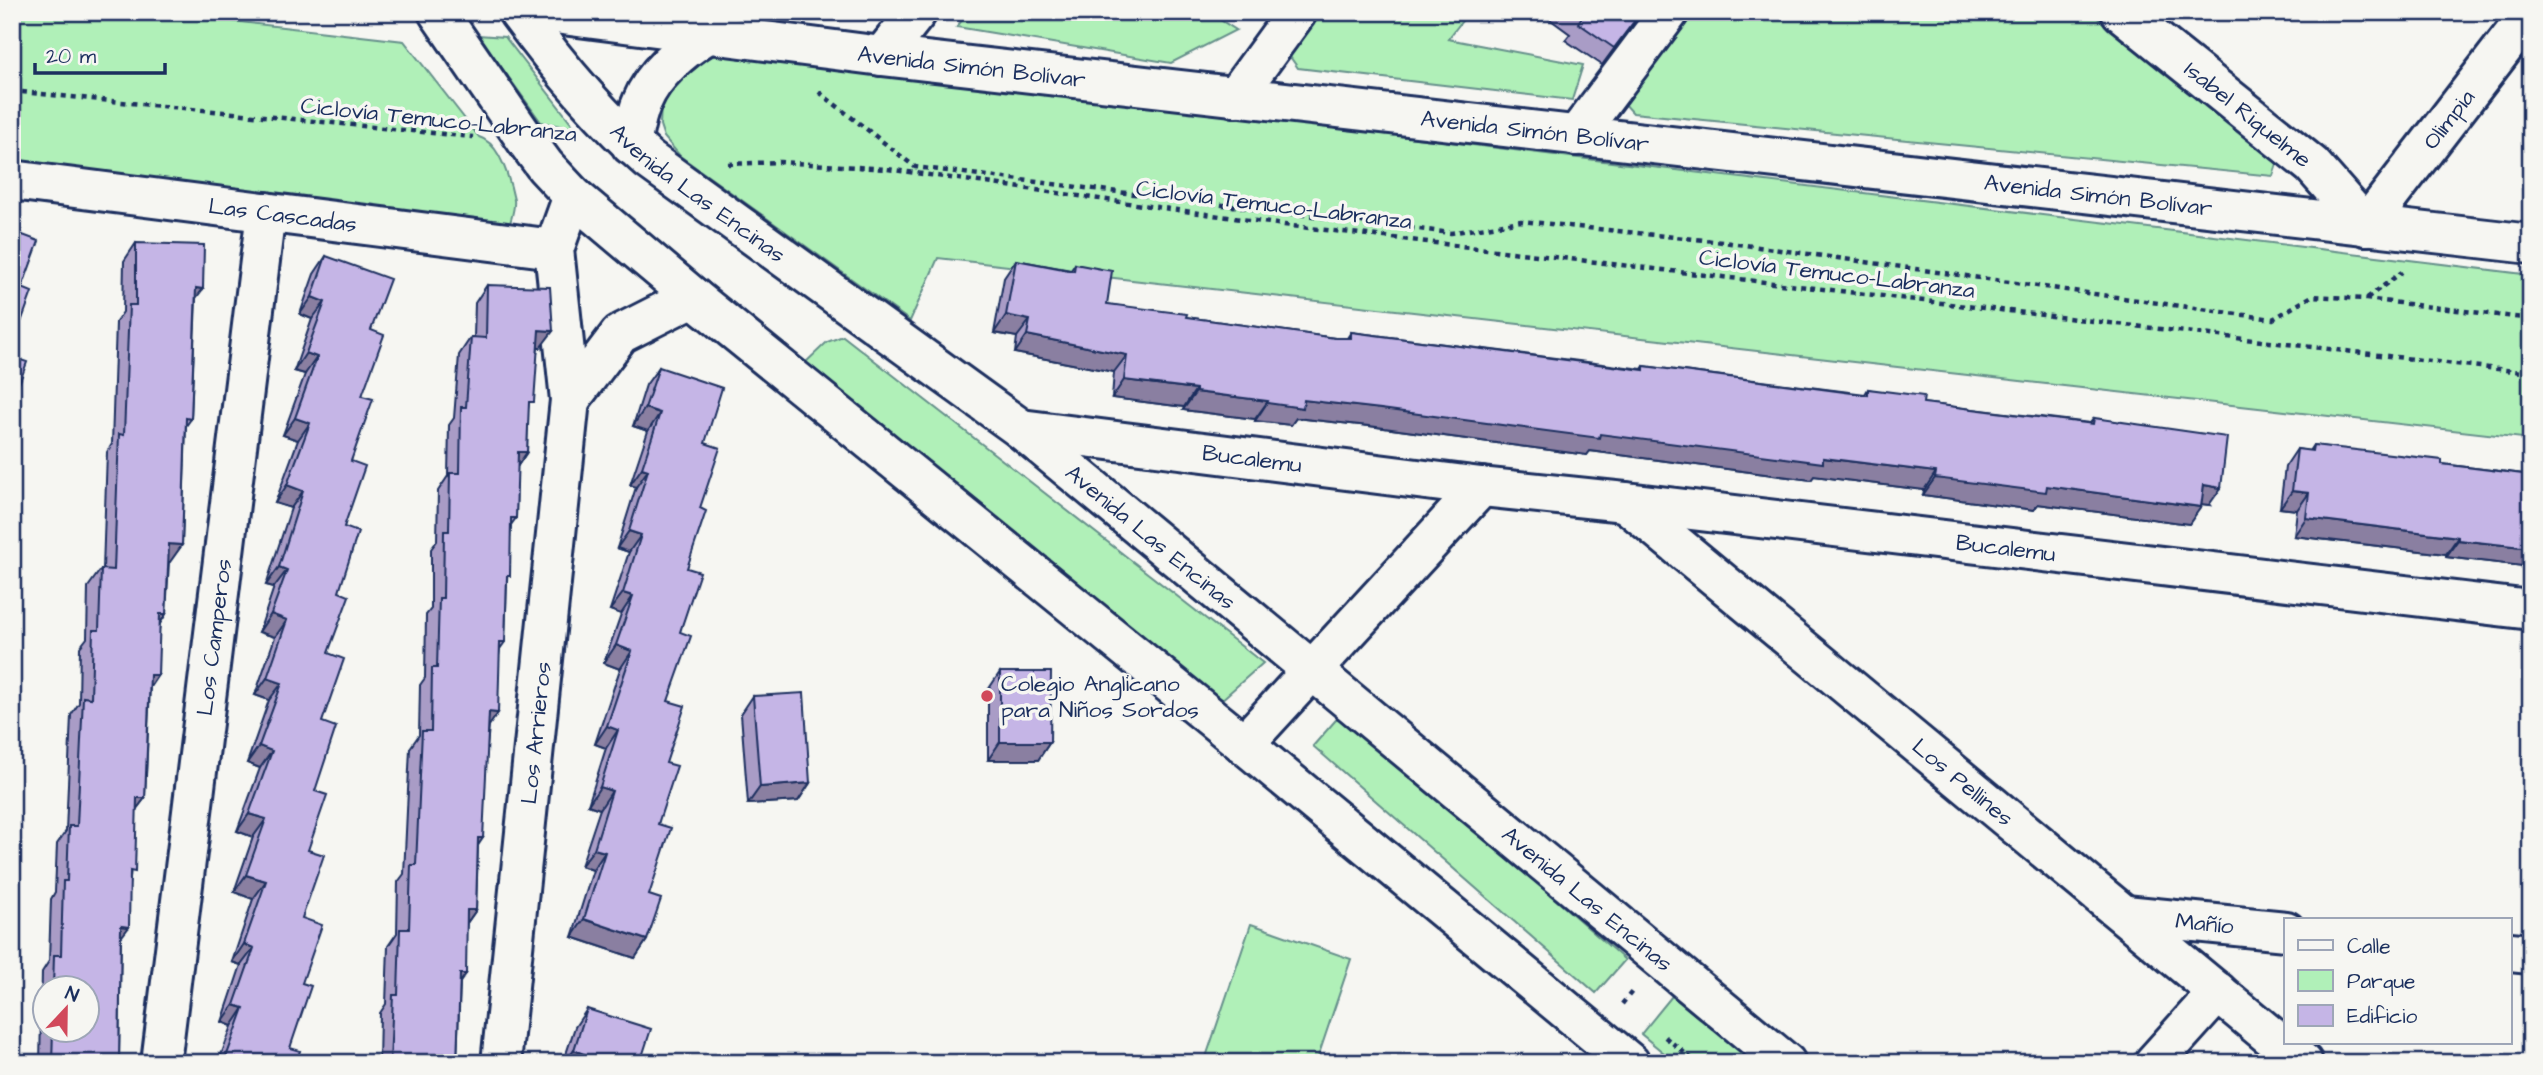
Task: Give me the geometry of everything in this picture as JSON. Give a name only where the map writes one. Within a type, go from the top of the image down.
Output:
[{"type":"street","points":[[438,12],[528,143],[573,196],[1630,1063]]},
{"type":"street","name":"Avenida Las Encinas","points":[[518,12],[548,52],[631,145],[675,180],[1021,429],[1786,1063]]},
{"type":"street","name":"Avenida Simón Bolívar","points":[[539,12],[882,56],[2531,244]]},
{"type":"street","points":[[882,56],[917,12]]},
{"type":"street","points":[[1236,97],[1297,12]]},
{"type":"street","points":[[1576,136],[1669,12]]},
{"type":"street","name":"Isabel Riquelme","points":[[2121,12],[2312,165],[2366,226]]},
{"type":"street","name":"Olimpia","points":[[2366,226],[2531,12]]},
{"type":"street","points":[[631,145],[642,102],[649,89],[690,45],[706,35]]},
{"type":"street","name":"Las Cascadas","points":[[12,180],[554,249]]},
{"type":"street","name":"Los Arrieros","points":[[502,1063],[570,400],[554,249],[573,196]]},
{"type":"street","name":"Los Camperos","points":[[161,1063],[266,212]]},
{"type":"street","points":[[570,400],[620,334],[693,297]]},
{"type":"street","name":"Bucalemu","points":[[1021,429],[1481,487],[2531,610]]},
{"type":"street","points":[[1244,744],[1481,487]]},
{"type":"street","name":"Los Pellines","points":[[1625,502],[2303,1063]]},
{"type":"street","name":"Mañío","points":[[2125,915],[2284,931]]},
{"type":"street","points":[[2512,952],[2531,954]]},
{"type":"street","points":[[2154,1063],[2218,992]]},
{"type":"path","points":[[809,85],[840,106],[915,167],[1451,233],[1521,221],[1723,242],[2273,319],[2312,296],[2366,299],[2531,319]]},
{"type":"path","name":"Ciclovía Temuco-Labranza","points":[[12,91],[528,143]]},
{"type":"path","name":"Ciclovía Temuco-Labranza","points":[[720,165],[780,162],[887,169],[1284,225],[2531,373]]},
{"type":"green space","points":[[12,12],[154,12],[404,41],[479,137],[493,147],[498,155],[507,173],[514,200],[510,223],[12,164]]},
{"type":"green space","points":[[968,12],[1208,12],[1236,30],[1171,63],[957,27]]},
{"type":"green space","points":[[1318,12],[1458,12],[1465,17],[1448,39],[1583,65],[1572,100],[1298,68],[1286,51]]},
{"type":"green space","points":[[1693,12],[2090,12],[2278,161],[2273,176],[1633,113],[1623,102]]},
{"type":"green space","points":[[478,35],[505,37],[576,129],[541,122]]},
{"type":"green space","points":[[717,55],[1116,101],[2531,275],[2531,439],[938,258],[910,321],[680,156],[664,137],[660,125],[661,105],[670,84],[699,59]]},
{"type":"green space","points":[[843,336],[1263,663],[1219,702],[804,364],[827,342]]},
{"type":"green space","points":[[1342,713],[1625,960],[1596,993],[1313,746]]},
{"type":"green space","points":[[1251,924],[1351,959],[1316,1063],[1204,1063]]},
{"type":"green space","points":[[1672,996],[1755,1063],[1676,1063],[1641,1034]]},
{"type":"building","points":[[1576,12],[1641,12],[1614,48],[1578,23],[1582,17]]},
{"type":"building","points":[[12,231],[39,241],[22,288],[32,292],[12,347]]},
{"type":"building","points":[[136,243],[204,245],[203,289],[196,288],[191,419],[186,418],[182,545],[169,544],[166,614],[160,614],[158,675],[150,675],[145,798],[137,798],[135,872],[130,871],[129,927],[121,926],[119,1061],[52,1063],[53,1044],[102,1044],[102,974],[53,974],[54,955],[61,955],[63,881],[67,881],[69,826],[77,826],[83,697],[91,698],[93,630],[99,630],[101,569],[114,570],[119,434],[124,435],[129,305],[136,305]]},
{"type":"building","points":[[326,256],[390,279],[371,330],[384,335],[362,396],[373,399],[351,461],[365,466],[344,527],[358,532],[339,592],[349,596],[328,653],[344,659],[322,722],[336,727],[315,791],[327,795],[308,850],[324,855],[302,918],[322,925],[302,983],[311,986],[290,1048],[300,1051],[296,1063],[224,1063],[244,1008],[234,1005],[254,948],[244,944],[266,881],[246,875],[266,819],[249,814],[272,751],[259,746],[282,683],[267,678],[287,620],[271,614],[287,570],[279,567],[303,491],[287,485],[310,423],[295,418],[317,357],[306,353],[325,302],[312,297]]},
{"type":"building","points":[[1016,260],[1074,271],[1075,264],[1112,271],[1107,304],[1187,314],[1186,317],[1335,338],[1351,338],[1351,332],[1644,370],[1644,366],[1868,395],[1868,389],[1924,396],[1923,403],[2093,424],[2094,418],[2227,437],[2221,488],[2204,485],[2201,507],[2047,486],[2046,492],[1935,478],[1936,472],[1823,458],[1823,463],[1600,434],[1599,438],[1304,400],[1303,408],[1196,392],[1196,389],[1124,380],[1127,355],[1027,335],[1030,320],[1006,315]]},
{"type":"building","points":[[487,285],[550,287],[553,331],[539,330],[534,402],[529,402],[527,452],[518,452],[516,518],[511,518],[510,576],[507,576],[505,642],[500,642],[498,713],[489,712],[483,838],[478,838],[476,910],[467,910],[466,974],[460,974],[457,1063],[390,1063],[393,995],[398,995],[400,929],[409,929],[411,865],[416,865],[422,731],[431,731],[432,668],[437,668],[439,598],[443,598],[444,531],[449,531],[450,473],[460,473],[461,407],[466,407],[471,337],[486,338]]},
{"type":"building","points":[[12,357],[27,362],[12,403]]},
{"type":"building","points":[[659,367],[722,388],[705,443],[720,448],[700,508],[706,511],[687,568],[700,572],[680,632],[691,636],[668,701],[685,706],[666,763],[677,766],[658,824],[671,828],[649,895],[661,899],[647,940],[584,919],[605,852],[594,849],[612,791],[600,787],[618,730],[607,726],[632,651],[616,645],[633,596],[623,593],[641,535],[629,531],[648,470],[642,468],[660,413],[645,408]]},
{"type":"building","points":[[12,422],[18,424],[12,440]]},
{"type":"building","points":[[2313,445],[2442,460],[2442,464],[2531,475],[2531,548],[2306,518],[2309,493],[2292,491],[2297,449],[2312,451]]},
{"type":"building","points":[[1000,672],[1051,672],[1050,742],[1000,742]]},
{"type":"building","points":[[804,693],[810,783],[760,787],[753,696]]},
{"type":"building","points":[[587,1009],[651,1029],[640,1063],[581,1063],[584,1054],[574,1050]]},
{"type":"place","name":"Colegio Anglicano para Niños Sordos","points":[[987,696]]}]
